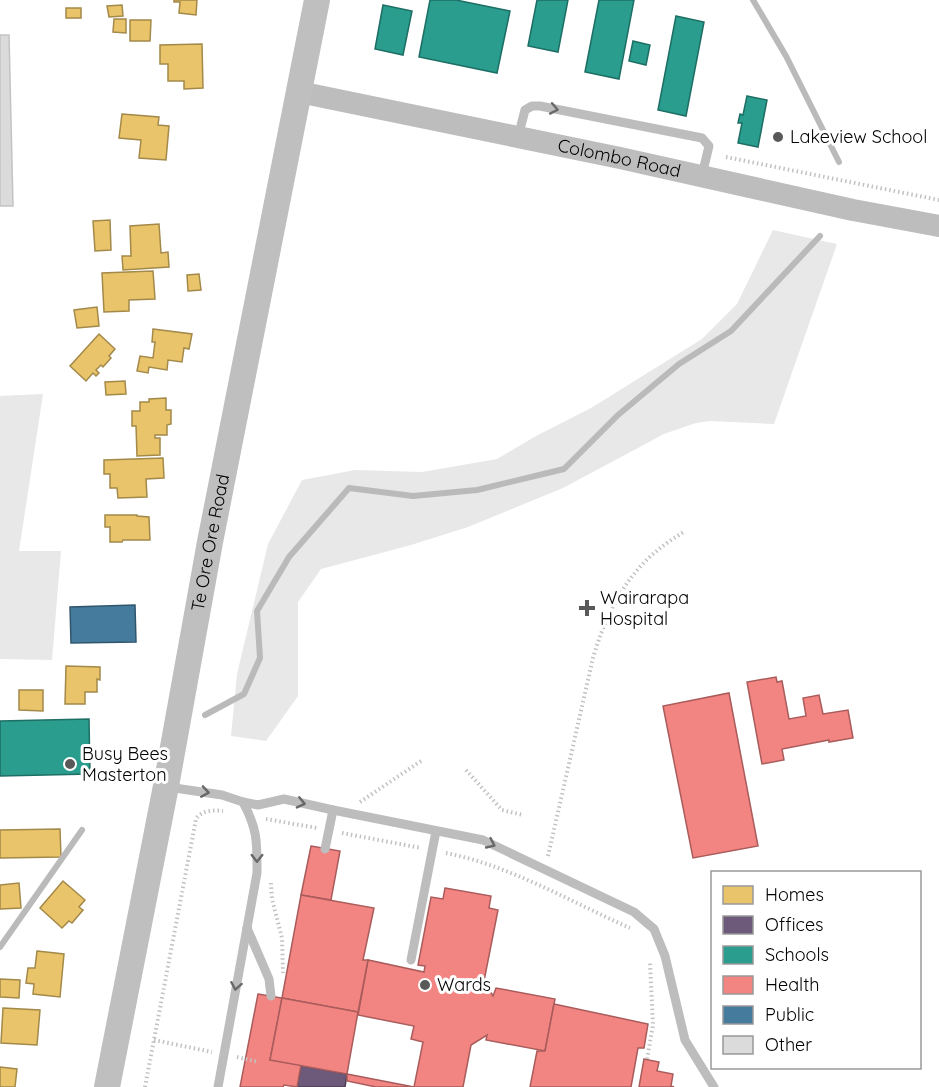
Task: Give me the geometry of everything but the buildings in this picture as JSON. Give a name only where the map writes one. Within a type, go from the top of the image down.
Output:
[{"type":"main road","name":"Te Ore Ore Road","points":[[107,1087],[166,786],[210,542],[317,0]]},
{"type":"street","name":"Colombo Road","points":[[299,92],[519,137],[853,210],[939,226]]},
{"type":"lane","points":[[519,137],[525,110],[532,106],[540,106],[702,138],[709,146],[702,176]]},
{"type":"lane","points":[[166,786],[222,795],[258,805],[284,799],[483,840],[634,912],[654,929],[665,956],[685,1040],[714,1087]]},
{"type":"lane","points":[[218,1087],[257,873],[257,837],[251,816],[243,802]]},
{"type":"lane","points":[[325,849],[333,810]]},
{"type":"lane","points":[[411,960],[436,831]]},
{"type":"lane","points":[[247,928],[269,979],[271,996]]},
{"type":"path","points":[[726,157],[939,200]]},
{"type":"path","points":[[541,886],[600,634],[620,593],[639,568],[658,549],[685,531]]},
{"type":"path","points":[[344,813],[421,761]]},
{"type":"path","points":[[466,770],[502,810],[523,816]]},
{"type":"path","points":[[144,1087],[196,819],[205,812],[214,811],[251,816]]},
{"type":"path","points":[[265,829],[262,818],[468,857],[488,863],[541,886],[634,930]]},
{"type":"path","points":[[271,878],[272,899],[282,938],[283,977]]},
{"type":"path","points":[[646,1059],[653,1025],[650,957]]},
{"type":"path","points":[[154,1040],[259,1062]]},
{"type":"shaded area","points":[[773,230],[837,244],[774,424],[710,421],[696,423],[664,434],[563,488],[468,527],[321,569],[298,602],[298,696],[266,741],[231,736],[237,674],[268,544],[302,480],[355,470],[422,472],[497,459],[591,408],[702,339],[737,304]]},
{"type":"shaded area","points":[[43,394],[19,551],[61,551],[52,660],[0,659],[0,396]]},
{"type":"waterway","points":[[753,0],[786,56],[839,162]]},
{"type":"waterway","points":[[205,715],[244,694],[260,658],[257,611],[289,557],[349,488],[413,496],[477,490],[564,469],[618,415],[679,364],[731,331],[820,236]]},
{"type":"waterway","points":[[0,947],[82,830]]},
{"type":"place","name":"Lakeview School","points":[[778,137]]},
{"type":"place","name":"Wairarapa Hospital","points":[[587,608]]},
{"type":"place","name":"Busy Bees Masterton","points":[[70,764]]},
{"type":"place","name":"Wards","points":[[425,985]]}]
